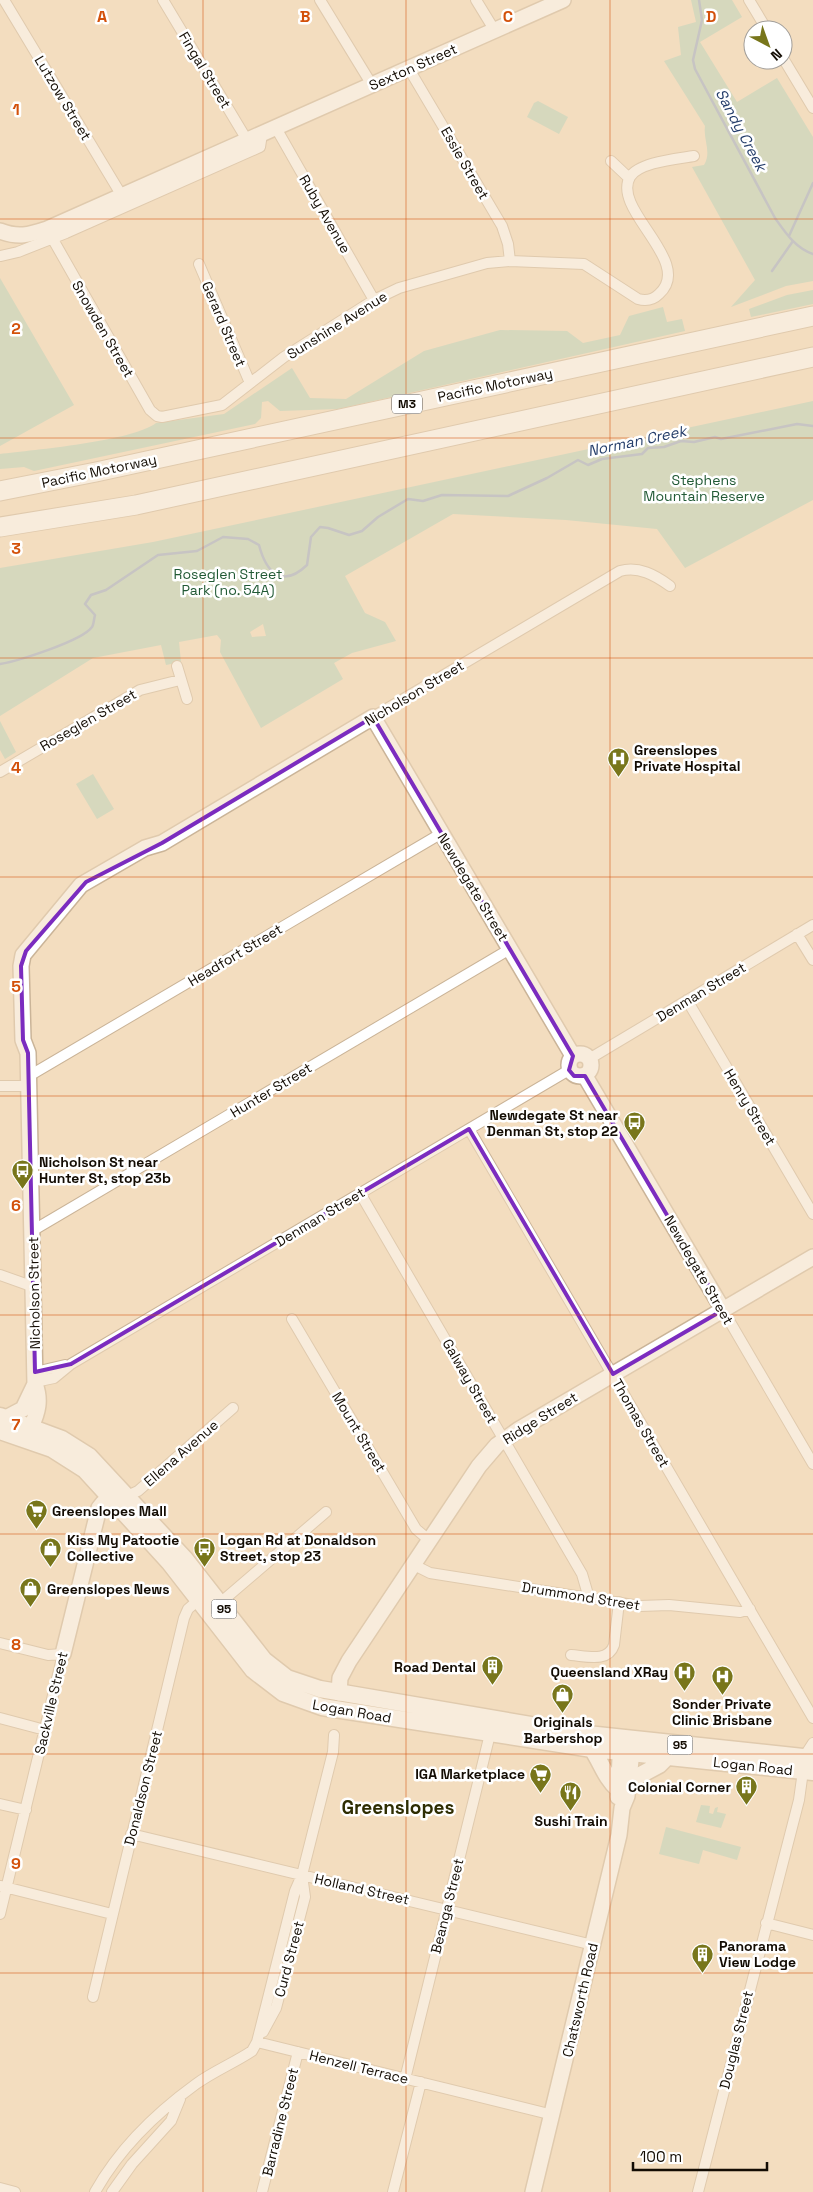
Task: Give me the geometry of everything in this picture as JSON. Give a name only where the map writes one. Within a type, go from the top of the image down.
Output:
[{"type":"highway","name":"Pacific Motorway","points":[[0,491],[96,472],[813,316]]},
{"type":"highway","points":[[0,528],[136,505],[813,357]]},
{"type":"main road","name":"Logan Road","points":[[2,1422],[28,1433],[76,1462],[120,1498],[169,1562],[260,1655],[276,1671],[303,1685],[627,1746],[667,1757],[809,1760]]},
{"type":"main road","name":"Logan Road","points":[[210,1602],[253,1670],[273,1688],[309,1704],[592,1749],[627,1746],[809,1760]]},
{"type":"main road","points":[[339,1693],[345,1711]]},
{"type":"main road","points":[[592,1749],[605,1770],[609,1782],[624,1785],[659,1765],[667,1757]]},
{"type":"street","name":"Lutzow Street","points":[[4,0],[122,196]]},
{"type":"street","name":"Fingal Street","points":[[163,0],[247,140]]},
{"type":"street","points":[[320,0],[372,85]]},
{"type":"street","points":[[476,0],[495,31]]},
{"type":"street","name":"Sexton Street","points":[[49,234],[122,196],[563,0]]},
{"type":"street","points":[[749,0],[761,20]]},
{"type":"street","name":"Essie Street","points":[[409,69],[502,226],[508,244],[510,261]]},
{"type":"street","points":[[790,70],[813,108]]},
{"type":"street","name":"Ruby Avenue","points":[[276,128],[374,300]]},
{"type":"street","name":"Sexton Street","points":[[1,231],[16,237],[49,234],[260,147],[262,134]]},
{"type":"street","points":[[611,162],[629,178],[637,168],[694,156]]},
{"type":"street","name":"Sunshine Avenue","points":[[157,416],[222,405],[284,357],[374,300],[399,288],[486,263],[510,261],[584,264],[640,300],[654,298],[660,294],[666,285],[668,276],[666,263],[631,202],[627,191],[629,178]]},
{"type":"street","points":[[1,256],[18,252],[49,234]]},
{"type":"street","name":"Snowden Street","points":[[49,234],[150,410],[157,416]]},
{"type":"street","name":"Gerard Street","points":[[199,264],[250,383]]},
{"type":"street","name":"Nicholson Street","points":[[28,1433],[39,1400],[35,1379],[29,1081],[28,1053],[23,1040],[21,966],[23,955],[81,885],[145,848],[162,843],[616,573],[630,569],[643,571],[670,586]]},
{"type":"street","points":[[177,666],[187,699]]},
{"type":"street","name":"Roseglen Street","points":[[0,772],[140,690],[180,680]]},
{"type":"street","name":"Newdegate Street","points":[[373,717],[510,949],[571,1063]]},
{"type":"street","name":"Headfort Street","points":[[29,1081],[442,833]]},
{"type":"street","name":"Denman Street","points":[[589,1059],[813,925]]},
{"type":"street","points":[[797,934],[813,960]]},
{"type":"street","name":"Hunter Street","points":[[32,1231],[510,949]]},
{"type":"street","name":"Henry Street","points":[[687,1000],[813,1214]]},
{"type":"street","points":[[580,1054],[589,1059],[590,1070],[585,1076],[574,1076],[571,1063],[580,1054]]},
{"type":"street","name":"Denman Street","points":[[35,1379],[54,1378],[71,1364],[468,1129],[571,1063]]},
{"type":"street","name":"Newdegate Street","points":[[585,1076],[813,1464]]},
{"type":"street","points":[[0,1086],[29,1081]]},
{"type":"street","name":"Thomas Street","points":[[468,1129],[813,1718]]},
{"type":"street","name":"Galway Street","points":[[360,1193],[582,1574],[589,1598]]},
{"type":"street","name":"Ridge Street","points":[[339,1693],[340,1678],[344,1669],[479,1466],[503,1440],[813,1257]]},
{"type":"street","points":[[0,1275],[34,1287]]},
{"type":"street","name":"Mount Street","points":[[292,1319],[418,1532],[430,1541]]},
{"type":"street","name":"Nicholson Street","points":[[2,1422],[24,1409],[35,1379]]},
{"type":"street","name":"Ellena Avenue","points":[[120,1498],[138,1491],[234,1408]]},
{"type":"street","name":"Sackville Street","points":[[0,1914],[3,1887],[26,1810],[100,1508],[103,1503],[120,1498]]},
{"type":"street","name":"Donaldson Street","points":[[92,1997],[184,1618],[188,1609],[210,1602],[326,1512]]},
{"type":"street","name":"Drummond Street","points":[[414,1565],[430,1573],[619,1602],[740,1612],[750,1609]]},
{"type":"street","points":[[571,1655],[599,1657],[612,1651],[619,1602]]},
{"type":"street","points":[[0,1643],[48,1655],[63,1654]]},
{"type":"street","points":[[0,1718],[45,1730]]},
{"type":"street","name":"Beanga Street","points":[[405,2079],[490,1734]]},
{"type":"street","name":"Curd Street","points":[[257,2041],[276,2008],[305,1897],[302,1875],[333,1752],[334,1735]]},
{"type":"street","name":"Chatsworth Road","points":[[534,2192],[619,1835],[627,1746]]},
{"type":"street","name":"Douglas Street","points":[[698,2192],[809,1760]]},
{"type":"street","points":[[0,1804],[26,1810]]},
{"type":"street","name":"Holland Street","points":[[131,1834],[593,1945]]},
{"type":"street","points":[[3,1887],[112,1914]]},
{"type":"street","points":[[766,1923],[813,1935]]},
{"type":"street","points":[[95,2192],[118,2156],[171,2110],[182,2096],[201,2081],[250,2053],[257,2041]]},
{"type":"street","name":"Henzell Terrace","points":[[257,2041],[553,2115]]},
{"type":"street","name":"Barradine Street","points":[[262,2192],[298,2052]]},
{"type":"street","points":[[393,2192],[421,2082]]},
{"type":"street","points":[[112,2192],[132,2164],[171,2121],[171,2110]]},
{"type":"street","points":[[0,2188],[15,2192]]},
{"type":"highlighted area","points":[[373,717],[573,1056],[569,1070],[574,1076],[585,1076],[723,1310],[613,1374],[469,1129],[71,1364],[35,1372],[28,1053],[23,1040],[21,966],[26,951],[86,882],[162,843]]},
{"type":"green space","points":[[691,0],[732,0],[742,17],[700,42],[737,102],[777,78],[813,137],[813,281],[786,286],[731,307],[755,280],[692,167],[704,165],[706,160],[705,126],[664,61],[681,55],[678,27],[696,22]]},
{"type":"green space","points":[[538,101],[568,117],[559,134],[527,117],[534,103]]},
{"type":"green space","points":[[0,278],[74,405],[0,446]]},
{"type":"green space","points":[[813,290],[813,304],[751,317],[749,309],[787,295]]},
{"type":"green space","points":[[663,307],[667,322],[682,319],[685,331],[338,409],[280,411],[268,401],[262,402],[261,418],[255,424],[34,471],[24,467],[0,469],[0,454],[105,440],[127,435],[156,423],[224,414],[292,368],[310,398],[346,399],[424,351],[500,330],[567,331],[583,343],[620,335],[629,316]]},
{"type":"green space","points":[[813,401],[813,500],[685,568],[657,529],[566,520],[453,514],[345,576],[365,613],[385,622],[396,641],[352,653],[334,663],[343,679],[261,728],[220,652],[221,640],[217,635],[179,642],[181,662],[166,665],[161,645],[93,658],[0,716],[0,568],[153,542]],"holes":[[[263,624],[266,636],[252,637],[250,632]]]},
{"type":"green space","points":[[0,721],[16,752],[5,759],[0,750]]},
{"type":"green space","points":[[93,774],[114,809],[97,819],[76,784]]},
{"type":"green space","points":[[701,1805],[710,1806],[709,1813],[713,1814],[715,1808],[718,1807],[717,1812],[726,1814],[721,1828],[696,1822]]},
{"type":"green space","points":[[666,1827],[741,1847],[737,1860],[703,1850],[699,1864],[659,1854]]},
{"type":"waterway","name":"Sandy Creek","points":[[699,0],[702,20],[693,60],[695,69],[775,218],[796,244],[813,254]]},
{"type":"waterway","points":[[789,236],[813,183]]},
{"type":"waterway","points":[[772,271],[793,241]]},
{"type":"waterway","name":"Norman Creek","points":[[0,664],[49,650],[86,632],[93,626],[95,615],[85,604],[91,595],[106,590],[158,555],[197,551],[223,537],[248,539],[259,545],[262,555],[271,570],[276,574],[290,576],[307,565],[311,537],[320,527],[349,535],[362,531],[378,517],[408,499],[423,501],[442,495],[508,496],[547,478],[578,460],[588,465],[602,459],[642,454],[648,448],[664,447],[681,441],[694,442],[715,437],[721,439],[797,424],[813,426]]},
{"type":"place","name":"Greenslopes Private Hospital","points":[[618,777]]},
{"type":"place","name":"Newdegate St near Denman St, stop 22","points":[[634,1142]]},
{"type":"place","name":"Nicholson St near Hunter St, stop 23b","points":[[23,1189]]},
{"type":"place","name":"Greenslopes Mall","points":[[36,1530]]},
{"type":"place","name":"Kiss My Patootie Collective","points":[[51,1567]]},
{"type":"place","name":"Logan Rd at Donaldson Street, stop 23","points":[[204,1567]]},
{"type":"place","name":"Greenslopes News","points":[[31,1608]]},
{"type":"place","name":"Road Dental","points":[[492,1686]]},
{"type":"place","name":"Queensland XRay","points":[[684,1691]]},
{"type":"place","name":"Sonder Private Clinic Brisbane","points":[[722,1695]]},
{"type":"place","name":"Originals Barbershop","points":[[563,1713]]},
{"type":"place","name":"IGA Marketplace","points":[[541,1793]]},
{"type":"place","name":"Colonial Corner","points":[[747,1806]]},
{"type":"place","name":"Sushi Train","points":[[571,1812]]},
{"type":"place","name":"Panorama View Lodge","points":[[703,1973]]},
{"type":"district","name":"Greenslopes","points":[[398,1807]]},
{"type":"park label","name":"Stephens Mountain Reserve","points":[[704,488]]},
{"type":"park label","name":"Roseglen Street Park (no. 54A)","points":[[228,582]]}]
